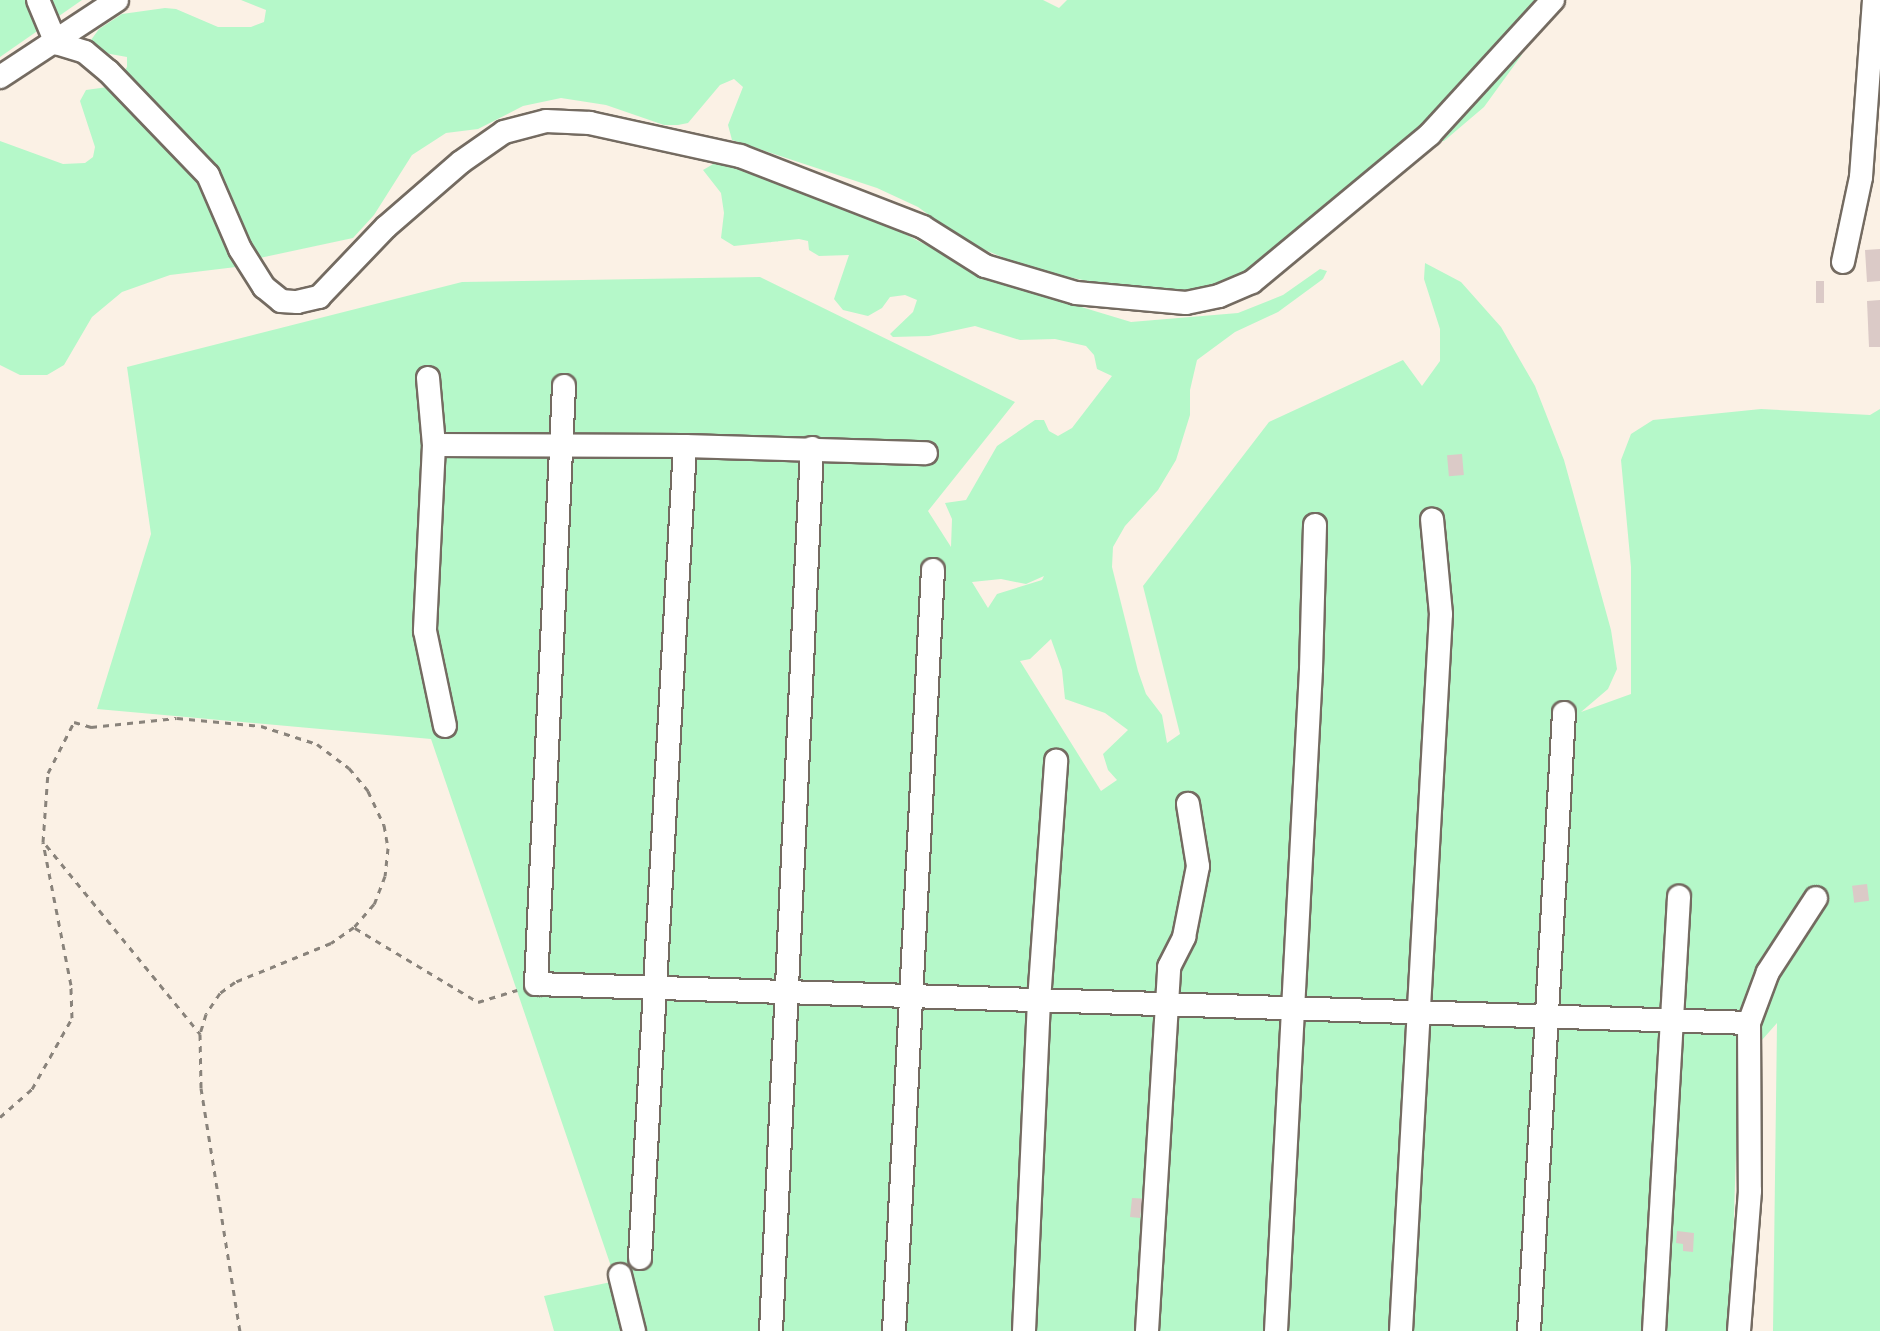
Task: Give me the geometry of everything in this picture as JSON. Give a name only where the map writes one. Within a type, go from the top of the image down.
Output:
[{"type":"street","points":[[38,0],[56,43]]},
{"type":"street","points":[[0,77],[117,0]]},
{"type":"street","points":[[56,43],[85,52],[108,71],[208,175],[240,249],[264,287],[281,301],[297,302],[319,297],[386,227],[461,162],[504,132],[546,121],[590,123],[740,156],[923,227],[985,266],[1076,293],[1186,303],[1219,296],[1252,282],[1430,134],[1553,0]]},
{"type":"street","points":[[1843,262],[1861,177],[1874,0]]},
{"type":"street","points":[[428,378],[434,445],[425,631],[445,726]]},
{"type":"street","points":[[564,386],[536,984],[1749,1023]]},
{"type":"street","points":[[434,445],[812,448],[926,453]]},
{"type":"street","points":[[640,1258],[685,446]]},
{"type":"street","points":[[771,1331],[784,992],[812,448]]},
{"type":"street","points":[[1401,1331],[1441,614],[1432,519]]},
{"type":"street","points":[[1276,1331],[1315,525]]},
{"type":"street","points":[[894,1331],[914,996],[933,570]]},
{"type":"street","points":[[1529,1331],[1564,713]]},
{"type":"street","points":[[1024,1331],[1039,1001],[1056,761]]},
{"type":"street","points":[[1147,1331],[1169,967],[1184,937],[1198,866],[1188,804]]},
{"type":"street","points":[[1654,1331],[1679,897]]},
{"type":"street","points":[[1739,1331],[1750,1191],[1749,1023],[1768,972],[1816,898]]},
{"type":"street","points":[[620,1275],[634,1331]]},
{"type":"path","points":[[0,1117],[32,1089],[72,1018],[71,985],[43,842],[48,773],[74,722],[91,727],[177,718],[261,726],[317,744],[349,768],[368,791],[384,825],[388,848],[385,876],[374,904],[354,927],[331,943],[235,982],[220,993],[206,1014],[200,1034],[201,1088],[240,1331]]},
{"type":"path","points":[[43,842],[200,1034]]},
{"type":"path","points":[[354,927],[478,1002],[536,984]]},
{"type":"green space","points":[[0,0],[82,0],[0,57]]},
{"type":"green space","points":[[241,0],[1043,0],[1059,8],[1067,0],[1547,0],[1521,56],[1484,107],[1444,141],[1427,144],[1274,263],[1204,291],[1163,296],[1033,270],[966,242],[918,207],[877,188],[732,140],[728,125],[743,87],[734,79],[720,85],[688,123],[678,125],[664,125],[606,105],[561,98],[523,106],[478,129],[446,133],[412,155],[374,215],[353,238],[255,259],[236,267],[170,275],[122,292],[92,317],[64,365],[47,375],[20,375],[0,365],[0,141],[63,164],[85,163],[93,157],[95,147],[80,101],[86,90],[115,86],[127,67],[127,57],[99,52],[91,40],[99,29],[122,14],[165,8],[176,9],[218,27],[251,27],[264,22],[266,10]]},
{"type":"green space","points":[[715,163],[751,167],[851,213],[888,225],[992,280],[1131,322],[1238,313],[1283,295],[1320,269],[1327,271],[1323,279],[1278,312],[1235,332],[1197,360],[1190,390],[1190,415],[1176,460],[1158,490],[1125,526],[1113,547],[1112,567],[1138,671],[1146,694],[1162,715],[1167,743],[1180,734],[1143,586],[1269,422],[1403,360],[1422,386],[1440,361],[1440,329],[1424,279],[1425,263],[1461,282],[1501,327],[1535,386],[1564,460],[1611,630],[1617,669],[1608,689],[1581,712],[1631,694],[1631,567],[1621,460],[1631,434],[1653,420],[1761,409],[1870,415],[1880,409],[1880,1331],[1773,1331],[1777,1023],[1739,1066],[1730,1331],[554,1331],[544,1296],[616,1281],[431,739],[97,709],[151,534],[127,367],[462,282],[760,277],[1015,402],[928,511],[951,547],[952,519],[945,503],[966,500],[997,446],[1035,420],[1044,420],[1049,431],[1058,436],[1072,428],[1112,376],[1097,369],[1094,355],[1086,346],[1055,339],[1020,340],[975,326],[929,336],[893,337],[890,334],[913,312],[917,300],[905,295],[890,297],[882,308],[868,316],[843,310],[834,299],[849,255],[819,256],[809,250],[808,241],[799,239],[734,246],[721,238],[724,213],[721,193],[703,170]],"holes":[[[1044,576],[1042,580],[997,594],[988,608],[972,582],[1001,579],[1026,584]],[[1051,639],[1062,670],[1065,699],[1105,713],[1128,730],[1103,754],[1108,770],[1117,780],[1101,791],[1020,661],[1030,659]]]},
{"type":"building","points":[[1880,249],[1880,281],[1867,282],[1865,250]]},
{"type":"building","points":[[1816,281],[1824,281],[1824,303],[1816,303]]},
{"type":"building","points":[[1880,300],[1880,347],[1869,347],[1867,301]]},
{"type":"building","points":[[1462,454],[1464,475],[1449,476],[1447,455]]},
{"type":"building","points":[[1867,884],[1869,901],[1854,903],[1852,886]]},
{"type":"building","points":[[1132,1198],[1151,1199],[1150,1212],[1141,1211],[1140,1218],[1130,1217]]},
{"type":"building","points":[[1677,1231],[1694,1233],[1693,1252],[1683,1251],[1683,1244],[1676,1243]]}]
